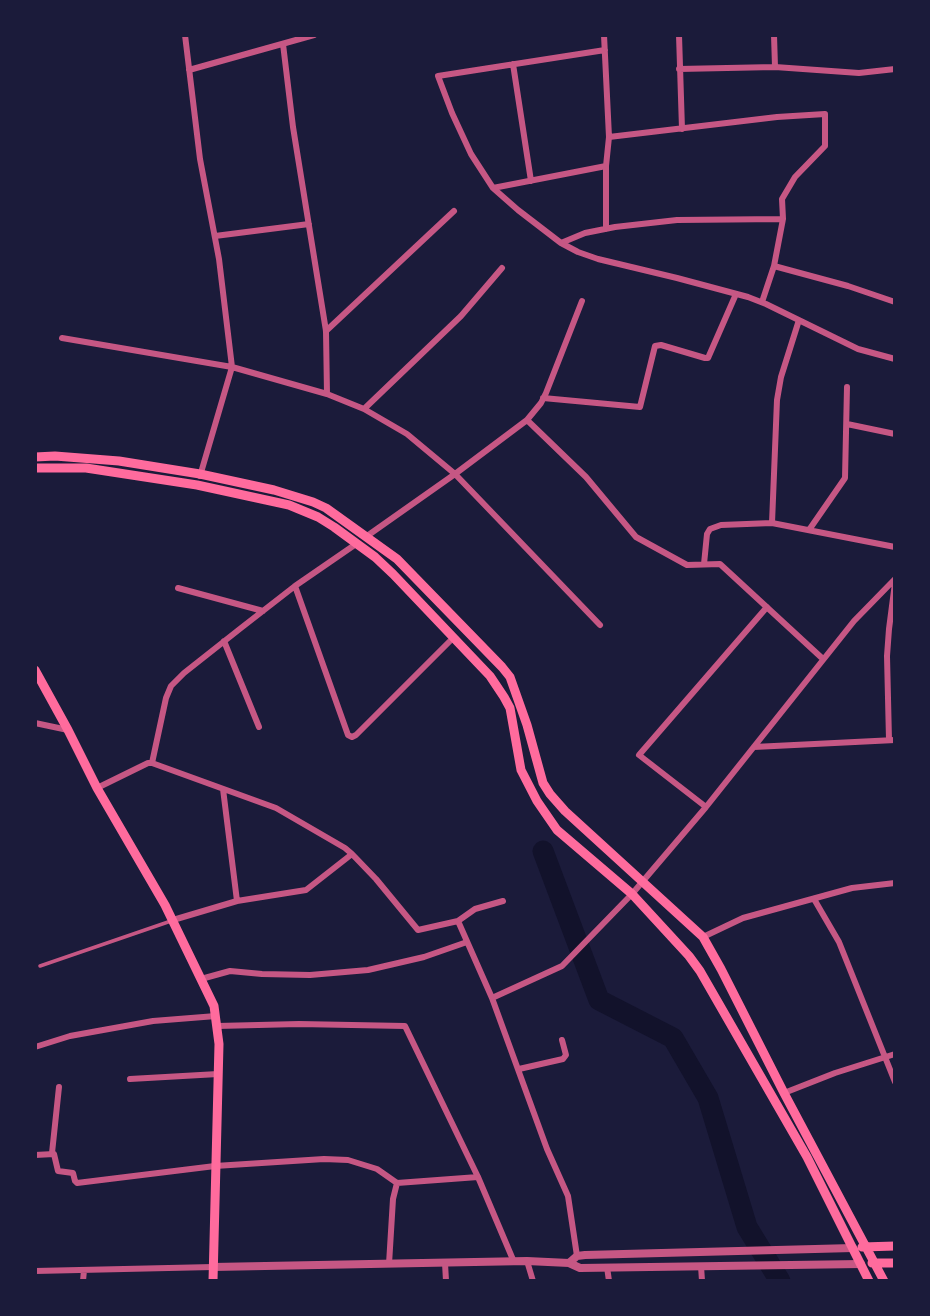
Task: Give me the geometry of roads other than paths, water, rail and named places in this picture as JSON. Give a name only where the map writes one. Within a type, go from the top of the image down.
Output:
[{"type":"main road","points":[[35,457],[119,461],[200,474],[274,490],[313,502],[334,513],[397,559],[510,677],[543,783],[550,794],[642,883],[703,937],[884,1281]]},
{"type":"main road","points":[[35,468],[86,468],[197,485],[295,508],[318,517],[393,574],[490,676],[510,708],[521,770],[557,830],[632,894],[700,971],[807,1157],[869,1281]]},
{"type":"main road","points":[[35,670],[97,788],[173,920],[214,1006],[219,1044],[213,1281]]},
{"type":"main road","points":[[853,1248],[895,1246]]},
{"type":"main road","points":[[861,1264],[895,1263]]},
{"type":"street","points":[[185,35],[200,159],[215,236],[232,367],[197,485]]},
{"type":"street","points":[[189,70],[314,35]]},
{"type":"street","points":[[604,35],[609,137],[606,229]]},
{"type":"street","points":[[679,35],[682,129]]},
{"type":"street","points":[[774,35],[775,67]]},
{"type":"street","points":[[283,44],[293,127],[326,331],[327,394]]},
{"type":"street","points":[[605,50],[438,76],[471,154],[493,188],[561,243],[578,252],[764,303],[858,349],[895,359]]},
{"type":"street","points":[[513,64],[531,181]]},
{"type":"street","points":[[679,69],[775,67],[859,73],[895,69]]},
{"type":"street","points":[[609,137],[825,114],[825,146],[796,177],[782,199],[783,219],[764,303]]},
{"type":"street","points":[[493,188],[606,166]]},
{"type":"street","points":[[326,331],[454,211]]},
{"type":"street","points":[[561,243],[585,233],[677,220],[783,219]]},
{"type":"street","points":[[215,236],[309,224]]},
{"type":"street","points":[[774,266],[895,302]]},
{"type":"street","points":[[364,409],[454,324],[502,268]]},
{"type":"street","points":[[543,398],[640,407],[655,346],[661,345],[708,358],[736,294]]},
{"type":"street","points":[[367,536],[527,419],[543,398],[582,301]]},
{"type":"street","points":[[772,523],[777,400],[781,377],[799,320]]},
{"type":"street","points":[[62,338],[232,367],[327,394],[364,409],[407,433],[455,474],[600,625]]},
{"type":"street","points":[[809,530],[845,478],[847,387]]},
{"type":"street","points":[[527,419],[586,477],[636,537],[687,565],[720,564],[823,659]]},
{"type":"street","points":[[847,424],[895,434]]},
{"type":"street","points":[[704,564],[707,534],[710,529],[722,525],[772,523],[895,547]]},
{"type":"street","points":[[152,763],[166,698],[172,686],[184,673],[295,586],[356,544]]},
{"type":"street","points":[[492,998],[562,966],[632,894],[706,807],[854,621],[895,581]]},
{"type":"street","points":[[754,747],[892,740],[887,656],[895,581]]},
{"type":"street","points":[[295,586],[348,735],[352,737],[453,638]]},
{"type":"street","points":[[178,587],[263,611]]},
{"type":"street","points":[[706,807],[639,755],[767,607]]},
{"type":"street","points":[[224,641],[258,727]]},
{"type":"street","points":[[35,723],[68,730]]},
{"type":"street","points":[[97,788],[152,763],[276,808],[352,854],[418,930],[458,921],[474,909],[503,901]]},
{"type":"street","points":[[223,789],[237,901]]},
{"type":"street","points":[[173,920],[237,901],[306,890],[352,854]]},
{"type":"street","points":[[703,937],[743,918],[852,888],[895,883]]},
{"type":"street","points":[[814,899],[839,942],[895,1082]]},
{"type":"street","points":[[458,921],[492,998],[547,1149],[568,1196],[577,1256]]},
{"type":"street","points":[[201,979],[230,971],[310,975],[368,970],[424,957],[467,942]]},
{"type":"street","points":[[35,1047],[70,1036],[153,1021],[405,1026],[478,1177],[514,1262]]},
{"type":"street","points":[[519,1069],[563,1059],[566,1055],[562,1040]]},
{"type":"street","points":[[783,1093],[895,1054]]},
{"type":"street","points":[[131,1079],[218,1074]]},
{"type":"street","points":[[59,1087],[52,1153],[58,1171],[73,1173],[77,1183],[215,1166],[324,1159],[348,1160],[377,1169],[397,1183],[478,1177]]},
{"type":"street","points":[[35,1155],[52,1153]]},
{"type":"street","points":[[389,1264],[393,1199],[397,1183]]},
{"type":"street","points":[[569,1263],[577,1256],[585,1255],[853,1248]]},
{"type":"street","points":[[527,1261],[533,1281]]},
{"type":"street","points":[[35,1271],[527,1261],[569,1263],[580,1269],[861,1264]]},
{"type":"street","points":[[445,1263],[446,1281]]},
{"type":"street","points":[[701,1266],[702,1281]]},
{"type":"street","points":[[607,1267],[608,1281]]},
{"type":"street","points":[[83,1281],[84,1270]]},
{"type":"lane","points":[[40,966],[173,920]]},
{"type":"waterway","points":[[543,851],[599,1000],[673,1038],[708,1098],[747,1227],[780,1281]]}]
